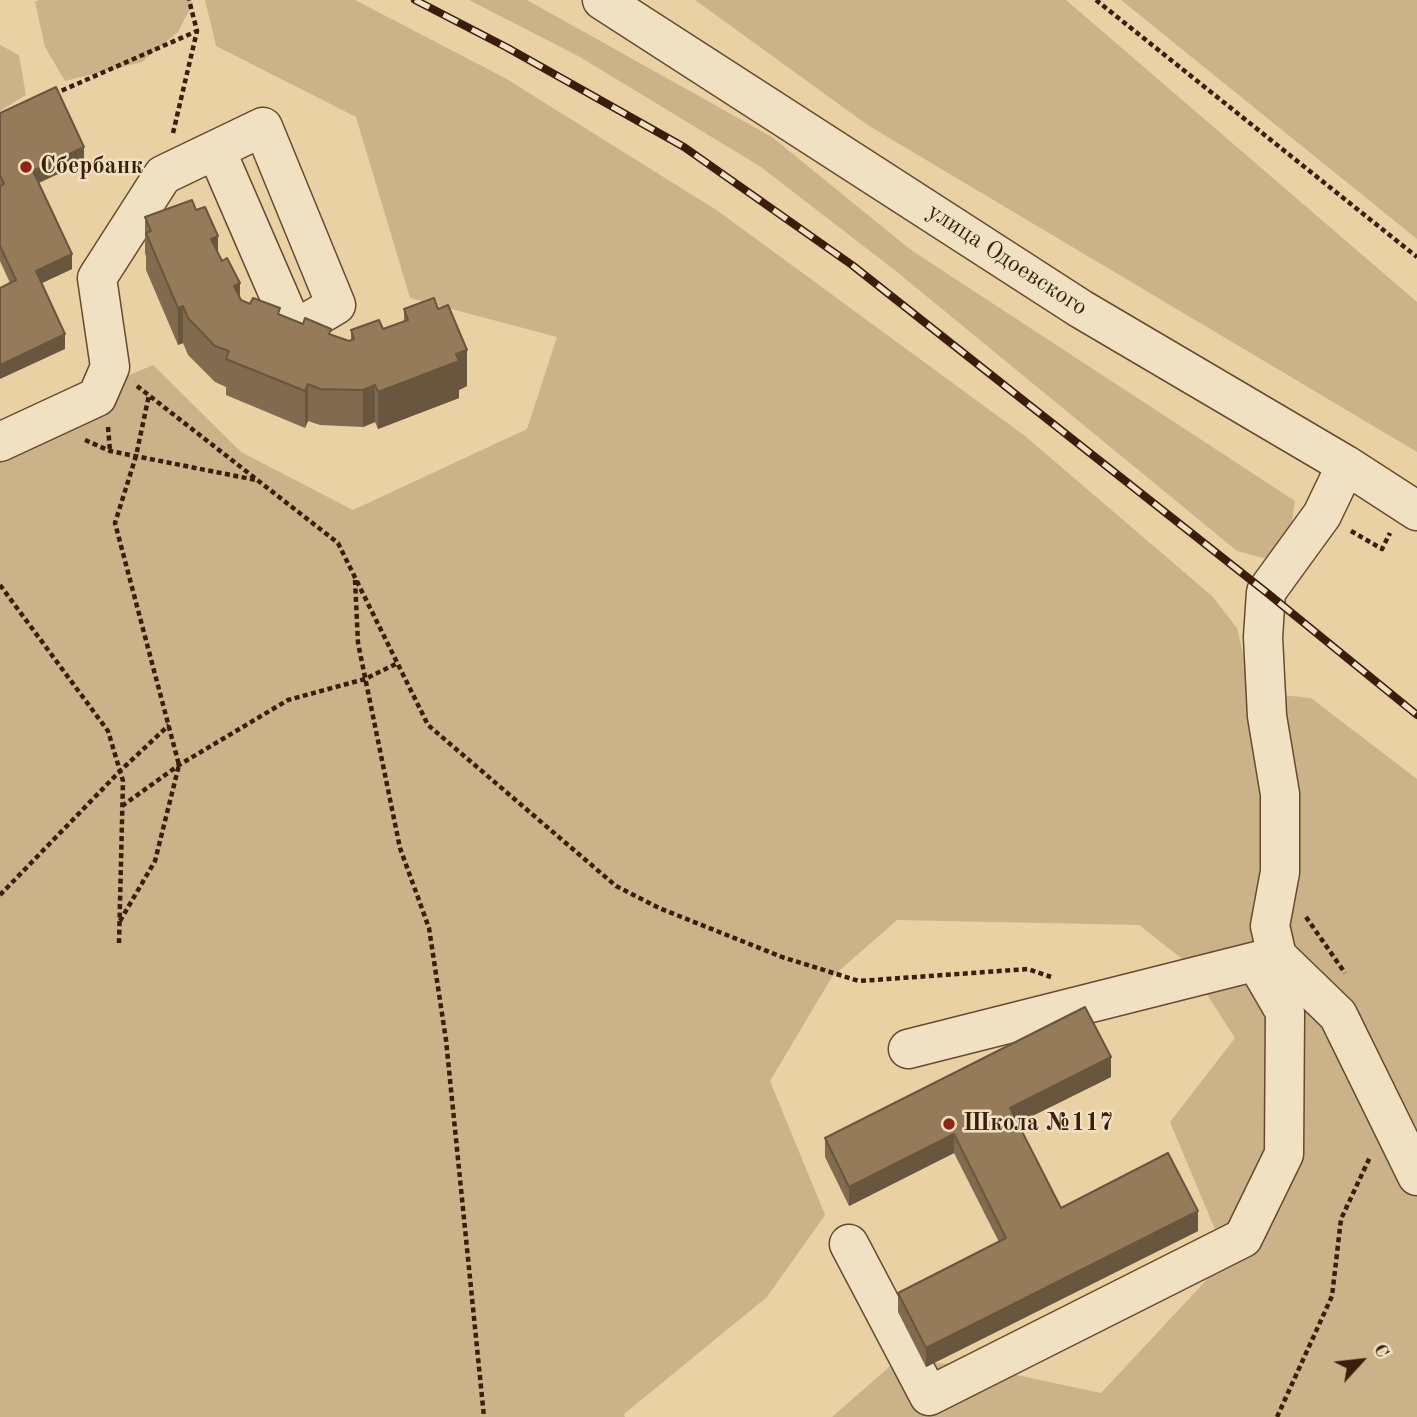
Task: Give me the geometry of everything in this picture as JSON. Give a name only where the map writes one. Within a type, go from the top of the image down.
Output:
[{"type":"street","name":"улица Одоевского","points":[[602,0],[1081,309],[1346,465],[1417,511]]},
{"type":"street","points":[[0,442],[97,397],[110,367],[96,278],[163,175],[263,127],[336,305],[294,330],[216,150]]},
{"type":"street","points":[[849,1244],[929,1396],[1243,1238],[1284,1154],[1285,1012],[1267,959],[1280,872],[1280,794],[1267,716],[1263,637],[1266,592],[1322,515],[1346,465]]},
{"type":"street","points":[[908,1049],[1267,959]]},
{"type":"street","points":[[1267,959],[1338,1015],[1417,1176]]},
{"type":"path","points":[[163,175],[197,31],[189,0]]},
{"type":"path","points":[[1096,0],[1417,257]]},
{"type":"path","points":[[49,96],[197,31]]},
{"type":"path","points":[[110,367],[338,543],[428,725],[616,886],[659,908],[782,957],[859,981],[1028,969],[1059,979],[1094,1001]]},
{"type":"path","points":[[120,921],[155,861],[179,765],[115,523],[136,456],[149,395]]},
{"type":"path","points":[[44,422],[110,451],[257,480]]},
{"type":"path","points":[[355,577],[358,643],[400,848],[429,928],[446,1040],[484,1417]]},
{"type":"path","points":[[0,586],[108,731],[123,781],[119,943]]},
{"type":"path","points":[[122,806],[179,765],[288,700],[365,679],[398,663]]},
{"type":"path","points":[[0,895],[120,771],[170,725]]},
{"type":"path","points":[[1276,1417],[1332,1296],[1341,1219],[1374,1150]]},
{"type":"shaded area","points":[[188,0],[193,3],[178,32],[142,62],[65,81],[45,47],[35,2]]},
{"type":"shaded area","points":[[205,0],[355,0],[505,78],[718,211],[1025,436],[1212,596],[1237,628],[1252,692],[1311,698],[1417,779],[1417,1417],[832,1417],[897,1360],[974,1366],[1101,1393],[1227,1258],[1170,1122],[1235,1038],[1186,962],[1139,925],[897,920],[832,977],[770,1081],[825,1215],[767,1297],[624,1414],[625,1417],[0,1417],[0,431],[153,365],[241,452],[353,510],[527,429],[557,337],[410,298],[356,117],[216,46]]},
{"type":"shaded area","points":[[469,0],[527,0],[772,137],[911,250],[1295,501],[1288,547],[1267,559],[1237,551],[897,272],[761,167],[580,57]]},
{"type":"shaded area","points":[[695,0],[1066,0],[1417,302],[1417,452],[869,126]]},
{"type":"shaded area","points":[[1121,0],[1417,0],[1417,239]]},
{"type":"shaded area","points":[[0,45],[19,55],[26,95],[0,111]]},
{"type":"building","points":[[56,87],[84,147],[33,171],[72,254],[36,271],[65,334],[0,365],[0,288],[16,280],[0,246],[0,186],[4,184],[0,175],[0,113]]},
{"type":"building","points":[[192,200],[196,210],[205,207],[218,236],[211,239],[222,261],[227,258],[240,283],[234,286],[241,300],[250,304],[253,298],[280,308],[278,314],[303,324],[305,318],[331,329],[329,334],[349,341],[354,339],[351,330],[379,320],[383,329],[408,320],[404,309],[434,298],[438,309],[448,305],[467,350],[456,354],[459,361],[378,392],[375,385],[363,390],[320,389],[308,384],[305,391],[226,359],[229,351],[215,346],[188,318],[183,306],[178,308],[146,233],[151,231],[145,217]]},
{"type":"building","points":[[1085,1007],[1111,1057],[1010,1108],[1061,1208],[1168,1153],[1198,1211],[926,1348],[898,1293],[1006,1238],[954,1134],[849,1187],[825,1138]]},
{"type":"railway","points":[[415,0],[506,47],[684,147],[852,265],[1266,592],[1417,715]]},
{"type":"place","name":"Сбербанк","points":[[26,167]]},
{"type":"place","name":"Школа №117","points":[[949,1124]]}]
